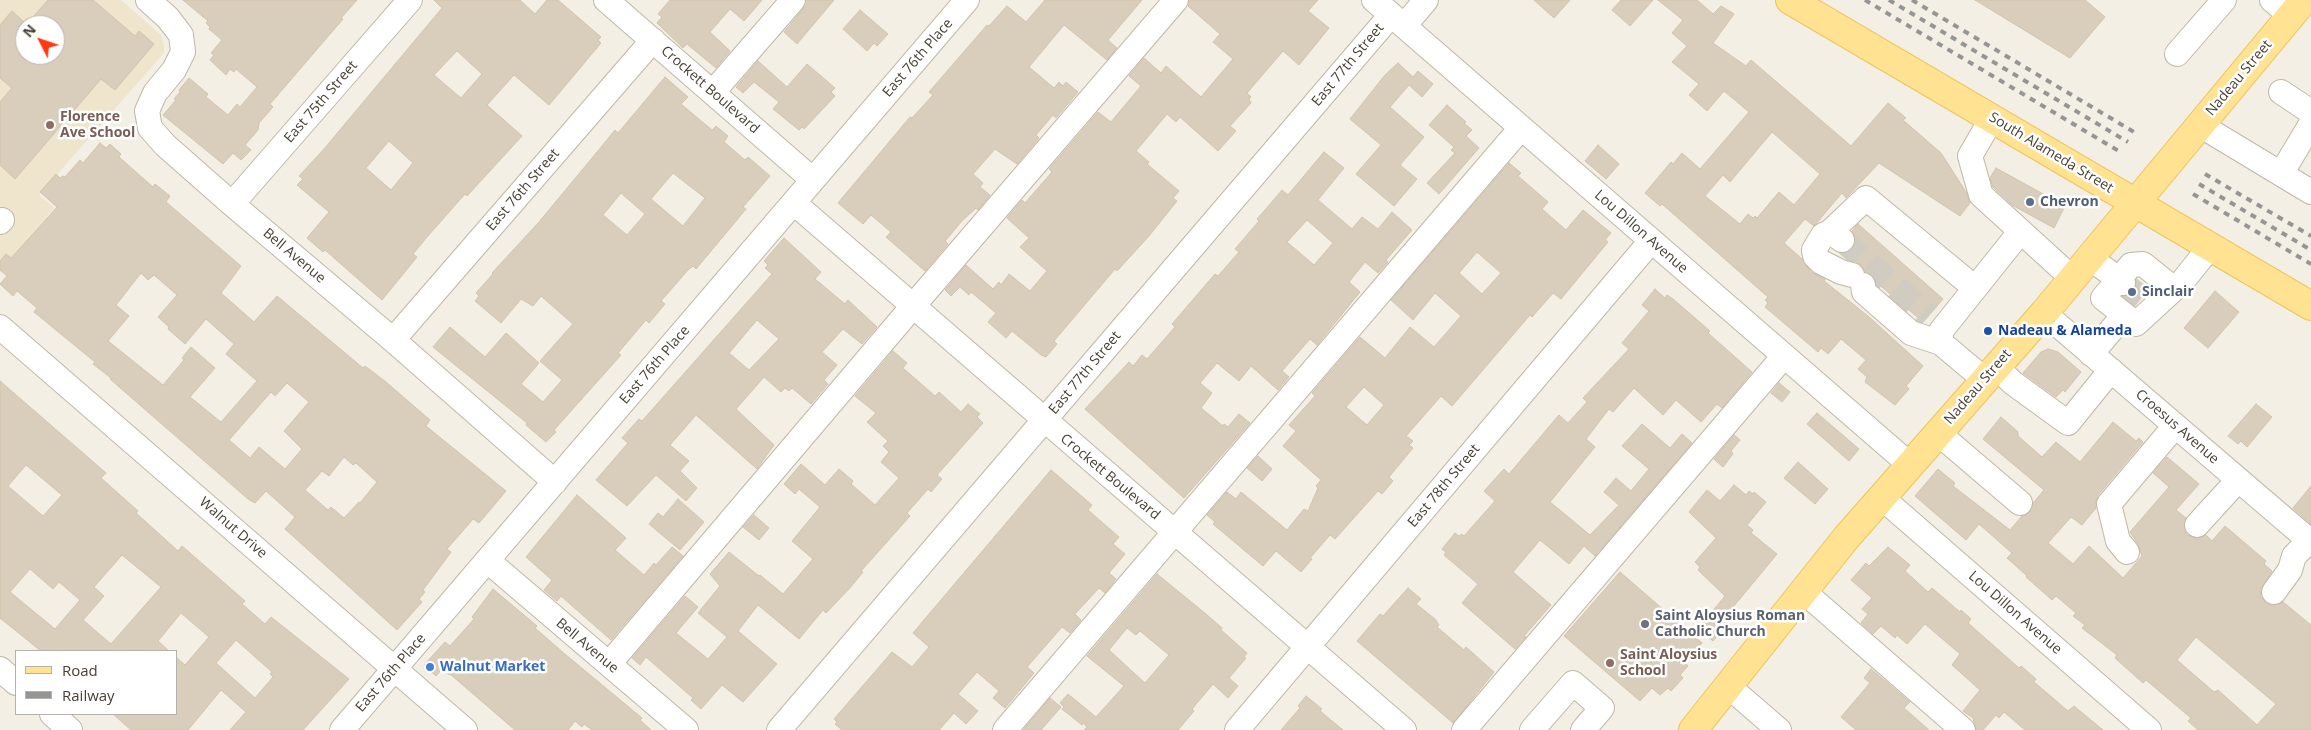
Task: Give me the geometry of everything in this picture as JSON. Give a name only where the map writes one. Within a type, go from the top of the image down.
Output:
[{"type":"main road","name":"South Alameda Street","points":[[1790,0],[2311,306]]},
{"type":"main road","name":"Nadeau Street","points":[[1692,730],[1881,497],[2044,312],[2200,125],[2289,5]]},
{"type":"street","name":"Bell Avenue","points":[[148,0],[168,18],[181,36],[183,52],[174,70],[155,93],[147,111],[150,128],[165,145],[232,204],[393,340],[555,482]]},
{"type":"street","name":"East 75th Street","points":[[232,204],[410,0]]},
{"type":"street","points":[[713,92],[793,0]]},
{"type":"street","name":"East 76th Place","points":[[342,730],[968,0]]},
{"type":"street","points":[[610,664],[913,306],[1176,0]]},
{"type":"street","name":"East 77th Street","points":[[779,730],[1389,14],[1426,0]]},
{"type":"street","points":[[2177,54],[2224,0]]},
{"type":"street","name":"Crockett Boulevard","points":[[620,4],[653,40],[813,180]]},
{"type":"street","name":"Lou Dillon Avenue","points":[[1389,14],[1909,464]]},
{"type":"street","name":"East 76th Street","points":[[393,340],[653,40]]},
{"type":"street","points":[[2281,92],[2311,112]]},
{"type":"street","points":[[1992,118],[1970,156],[1981,195],[2020,232],[2080,268],[2121,281]]},
{"type":"street","points":[[2281,174],[2311,124]]},
{"type":"street","points":[[2200,125],[2311,192]]},
{"type":"street","points":[[1005,730],[1521,128]]},
{"type":"street","points":[[1975,288],[1866,198],[1836,236],[1824,235],[1816,244],[1814,250],[1815,256],[1820,262],[1854,283],[1911,333],[1938,329],[1975,288],[2020,232]]},
{"type":"street","name":"Crockett Boulevard","points":[[794,203],[1044,421],[1404,730]]},
{"type":"street","name":"East 78th Street","points":[[1237,730],[1651,241]]},
{"type":"street","points":[[2174,289],[2143,264],[2131,264],[2121,281],[2103,298],[2136,324],[2148,303],[2174,289],[2182,282],[2210,247]]},
{"type":"street","name":"Croesus Avenue","points":[[2044,312],[2310,541]]},
{"type":"street","points":[[2091,354],[2124,315]]},
{"type":"street","name":"Walnut Drive","points":[[0,326],[465,730]]},
{"type":"street","points":[[1938,329],[1990,374],[2013,383],[2068,423],[2111,370]]},
{"type":"street","points":[[1464,730],[1784,356]]},
{"type":"street","points":[[2127,552],[2118,541],[2110,504],[2175,426]]},
{"type":"street","points":[[1938,433],[2020,503]]},
{"type":"street","points":[[2197,525],[2238,480]]},
{"type":"street","name":"Lou Dillon Avenue","points":[[1881,497],[2149,730]]},
{"type":"street","points":[[2274,592],[2290,570],[2294,556],[2310,541]]},
{"type":"street","name":"Bell Avenue","points":[[488,561],[686,730]]},
{"type":"street","points":[[1803,591],[1964,730]]},
{"type":"street","points":[[0,669],[15,682]]},
{"type":"street","points":[[1532,730],[1573,683],[1602,708],[1583,730]]},
{"type":"street","points":[[1728,686],[1779,730]]},
{"type":"street","points":[[53,715],[70,730]]},
{"type":"shaded area","name":"Florence Ave School","points":[[0,0],[121,0],[161,35],[164,53],[39,195],[54,208],[0,270]]},
{"type":"building","points":[[48,0],[93,0],[135,36],[139,31],[154,44],[115,90],[101,79],[15,179],[0,165],[0,102],[12,88],[0,78],[0,25],[12,11],[16,15],[15,65],[65,65],[65,15],[35,15]]},
{"type":"building","points":[[183,0],[357,0],[270,104],[273,107],[259,123],[258,130],[245,145],[251,150],[241,160],[233,153],[223,164],[163,115],[176,100],[174,99],[180,92],[179,90],[189,78],[208,94],[206,97],[228,115],[237,104],[240,107],[257,87],[236,69],[234,72],[230,69],[226,75],[210,60],[214,55],[211,53],[222,40],[209,29],[210,27],[206,23],[208,21]]},
{"type":"building","points":[[434,0],[520,0],[535,14],[547,0],[558,0],[601,37],[598,40],[601,43],[549,105],[514,75],[487,105],[522,136],[467,196],[465,194],[427,237],[413,254],[417,257],[382,300],[325,250],[323,252],[307,238],[329,212],[297,185],[303,179],[299,176],[324,149],[442,8]],"holes":[[[457,51],[482,74],[461,98],[434,75]],[[389,141],[413,163],[391,190],[366,168]]]},
{"type":"building","points":[[670,0],[762,0],[744,21],[730,9],[710,32],[730,51],[716,68],[687,44],[683,48],[657,23],[662,17],[658,14]]},
{"type":"building","points":[[806,0],[834,0],[797,44],[784,32],[803,9]]},
{"type":"building","points":[[1045,0],[1142,0],[1108,40],[1117,48],[1107,60],[1064,25],[1029,67],[1054,88],[1059,82],[1063,86],[1066,82],[1078,92],[1056,118],[1053,115],[1036,135],[1039,138],[1017,164],[995,149],[973,174],[983,183],[980,187],[990,195],[978,210],[976,208],[962,221],[945,241],[948,244],[925,271],[886,237],[891,232],[871,215],[863,224],[838,203],[910,117],[912,118],[933,95],[929,92],[987,25],[989,26],[1007,6],[1026,22]]},
{"type":"building","points":[[1189,0],[1318,0],[1308,11],[1329,28],[1299,65],[1283,51],[1247,93],[1251,97],[1249,99],[1251,103],[1230,126],[1236,131],[1218,151],[1180,117],[1176,122],[1167,114],[1136,151],[1149,162],[1147,164],[1179,191],[1173,198],[1177,201],[1149,236],[1117,271],[1115,269],[1054,341],[1057,344],[1046,357],[1041,355],[1012,331],[1006,338],[988,322],[996,313],[971,292],[969,295],[960,287],[951,296],[945,290],[966,265],[993,289],[999,282],[1001,285],[1009,274],[1030,291],[1047,271],[1020,247],[1029,238],[1007,218],[1022,200],[1025,203],[1052,172],[1049,169],[1098,112],[1111,122],[1141,86],[1129,76],[1144,58],[1161,73],[1166,66],[1201,97],[1233,59],[1213,42],[1220,34],[1188,6]]},
{"type":"building","points":[[1534,0],[1570,0],[1554,18]]},
{"type":"building","points":[[1621,0],[1653,0],[1630,26],[1612,10]]},
{"type":"building","points":[[1658,0],[1697,0],[1713,14],[1721,6],[1734,14],[1713,43],[1746,66],[1751,60],[1851,146],[1888,103],[1906,118],[1903,120],[1941,153],[1966,192],[1970,203],[1960,216],[1879,163],[1846,198],[1842,193],[1814,226],[1805,219],[1784,243],[1802,259],[1811,272],[1825,279],[1824,281],[1868,316],[1923,366],[1906,386],[1909,389],[1895,405],[1865,382],[1867,377],[1858,369],[1866,360],[1841,339],[1828,354],[1821,348],[1818,352],[1765,307],[1768,303],[1765,300],[1768,297],[1662,204],[1660,206],[1645,193],[1671,162],[1673,164],[1682,153],[1700,169],[1749,112],[1724,91],[1707,111],[1689,95],[1699,84],[1672,62],[1687,46],[1672,33],[1683,20]],"holes":[[[1772,132],[1820,174],[1794,205],[1779,192],[1757,218],[1755,216],[1753,218],[1748,214],[1740,224],[1705,196],[1723,175],[1730,182]]]},
{"type":"building","points":[[1975,0],[2085,0],[2105,17],[2070,58]]},
{"type":"building","points":[[860,10],[888,34],[877,46],[874,43],[867,51],[843,29]]},
{"type":"building","points":[[758,61],[787,87],[807,64],[835,88],[831,92],[835,96],[804,129],[802,127],[799,130],[773,109],[779,102],[754,82],[743,93],[736,87]]},
{"type":"building","points":[[1398,63],[1413,77],[1418,71],[1433,84],[1422,97],[1409,85],[1390,107],[1424,137],[1400,165],[1417,179],[1394,206],[1356,174],[1381,145],[1350,119],[1385,75]]},
{"type":"building","points":[[665,77],[688,97],[681,104],[712,130],[716,126],[728,136],[724,142],[745,160],[748,157],[770,176],[743,207],[746,209],[696,269],[693,266],[688,270],[661,301],[665,304],[649,323],[646,320],[618,353],[621,355],[554,430],[556,432],[546,442],[526,425],[527,423],[433,347],[450,327],[485,357],[506,333],[539,363],[521,384],[543,402],[562,380],[540,361],[573,324],[541,296],[533,306],[521,299],[501,323],[475,301],[479,296],[476,293],[539,222],[615,130],[618,133]],"holes":[[[673,173],[705,198],[683,226],[651,199]],[[621,193],[645,214],[627,235],[603,215]]]},
{"type":"building","points":[[1447,105],[1472,130],[1466,136],[1479,148],[1439,194],[1427,183],[1455,153],[1451,150],[1454,147],[1429,125]]},
{"type":"building","points":[[100,143],[106,148],[110,144],[121,154],[119,157],[153,187],[155,184],[170,196],[166,202],[241,266],[221,293],[254,322],[277,296],[363,368],[365,366],[386,382],[430,420],[426,426],[506,491],[479,523],[473,519],[447,549],[451,552],[423,590],[425,592],[419,599],[422,602],[397,630],[285,529],[295,517],[266,491],[255,503],[248,499],[93,364],[95,362],[34,312],[37,308],[17,291],[13,296],[0,284],[7,276],[0,270],[0,261],[6,254],[11,258],[57,207],[40,192],[56,174],[60,178],[65,177],[80,160],[83,163]],"holes":[[[141,273],[148,280],[154,275],[177,295],[158,317],[169,327],[168,329],[185,344],[206,319],[234,344],[226,354],[257,381],[221,422],[190,397],[215,368],[191,347],[182,358],[184,360],[163,385],[108,341],[129,316],[116,305]],[[287,383],[309,402],[284,431],[302,449],[285,469],[259,447],[250,458],[229,440],[271,392],[275,396]],[[344,457],[353,465],[356,463],[377,482],[360,503],[344,518],[331,507],[328,510],[305,490],[322,471],[329,476]]]},
{"type":"building","points":[[1598,145],[1619,164],[1606,179],[1585,161]]},
{"type":"building","points":[[1324,152],[1344,168],[1318,200],[1352,229],[1362,217],[1378,229],[1392,212],[1412,230],[1386,260],[1388,262],[1378,273],[1365,262],[1349,282],[1360,292],[1317,345],[1310,339],[1282,371],[1289,377],[1278,390],[1251,366],[1239,381],[1217,363],[1200,383],[1212,393],[1201,408],[1223,426],[1224,424],[1228,427],[1239,414],[1250,423],[1184,498],[1085,409],[1129,362],[1133,366],[1142,355],[1147,359],[1175,327],[1172,324],[1215,274],[1218,276],[1239,252],[1235,249],[1259,221],[1257,219],[1282,190],[1288,195]],"holes":[[[1307,220],[1333,243],[1314,265],[1287,242]]]},
{"type":"building","points":[[1509,163],[1521,173],[1518,176],[1548,202],[1542,209],[1566,230],[1583,210],[1611,233],[1605,240],[1608,242],[1561,299],[1553,293],[1532,317],[1530,315],[1452,406],[1441,396],[1406,436],[1413,441],[1409,445],[1413,448],[1389,477],[1393,481],[1382,494],[1378,491],[1335,539],[1330,535],[1310,558],[1312,559],[1301,572],[1276,551],[1263,566],[1213,524],[1215,522],[1207,515],[1227,492],[1236,499],[1241,492],[1287,530],[1304,509],[1308,511],[1318,488],[1316,486],[1321,480],[1283,446],[1296,431],[1289,425],[1315,396],[1312,393],[1360,337],[1385,358],[1410,327],[1434,347],[1461,316],[1435,293],[1413,320],[1391,300]],"holes":[[[1477,252],[1501,273],[1482,294],[1459,273]],[[1364,387],[1384,405],[1367,425],[1346,407]]]},
{"type":"building","points":[[1996,168],[2065,206],[2054,228],[2012,205],[1993,187],[1990,178]]},
{"type":"building","points":[[1858,224],[1943,299],[1923,322],[1876,282],[1873,276],[1865,272],[1861,265],[1843,253],[1854,247],[1856,240],[1852,231]]},
{"type":"building","points":[[784,238],[821,272],[815,279],[845,304],[848,300],[877,327],[862,344],[843,329],[822,352],[837,365],[824,380],[828,384],[811,404],[792,388],[789,391],[785,388],[781,392],[764,377],[736,409],[774,445],[757,469],[696,415],[670,445],[689,461],[680,471],[697,488],[686,501],[656,475],[627,506],[596,480],[628,443],[622,438],[639,419],[642,421],[772,274],[765,268],[768,265],[764,261]],"holes":[[[757,320],[779,339],[749,370],[729,353]]]},
{"type":"building","points":[[1655,289],[1665,298],[1667,295],[1673,299],[1710,331],[1708,333],[1752,372],[1722,408],[1717,404],[1701,422],[1676,400],[1663,415],[1634,388],[1613,412],[1609,409],[1586,439],[1595,447],[1550,502],[1590,535],[1619,505],[1604,492],[1616,478],[1631,491],[1649,469],[1622,446],[1642,424],[1670,448],[1682,434],[1692,443],[1595,556],[1584,546],[1569,564],[1540,540],[1513,572],[1551,605],[1515,649],[1462,603],[1478,584],[1444,555],[1446,552],[1442,549],[1455,533],[1459,536],[1462,534],[1464,536],[1495,501],[1484,491],[1504,469],[1509,474],[1559,415],[1568,423],[1587,402],[1583,398],[1629,349],[1622,343],[1649,311],[1642,305]]},
{"type":"building","points":[[2215,291],[2239,312],[2208,348],[2184,328]]},
{"type":"building","points":[[2048,349],[2058,352],[2081,372],[2065,392],[2063,390],[2056,397],[2023,373],[2041,352]]},
{"type":"building","points":[[893,351],[907,363],[903,368],[935,396],[939,392],[961,412],[968,404],[980,414],[977,417],[983,423],[937,475],[942,479],[931,492],[928,489],[907,513],[910,516],[861,571],[863,572],[850,588],[826,613],[823,610],[799,639],[758,605],[738,631],[777,664],[743,702],[722,685],[701,709],[691,700],[693,698],[646,657],[640,665],[632,658],[685,596],[698,607],[676,633],[708,659],[727,637],[698,613],[720,586],[710,574],[729,552],[783,594],[813,559],[792,541],[820,507],[799,489],[795,494],[784,484],[801,464],[825,485],[839,469],[853,481],[851,484],[875,505],[899,478],[881,462],[889,452],[883,446],[888,441],[867,422],[876,413],[855,396]]},
{"type":"building","points":[[0,381],[106,473],[101,478],[138,511],[136,513],[178,551],[182,546],[245,601],[242,604],[265,624],[271,617],[349,679],[303,730],[230,730],[246,712],[221,690],[188,730],[131,730],[114,715],[178,715],[178,659],[185,665],[209,637],[181,613],[158,641],[168,650],[40,650],[0,618]],"holes":[[[26,465],[62,495],[43,516],[8,486]],[[122,555],[161,587],[111,644],[83,620],[104,596],[94,587]],[[30,569],[53,589],[59,582],[80,600],[55,629],[10,592]],[[236,640],[272,672],[270,674],[273,677],[255,698],[216,663]]]},
{"type":"building","points":[[1779,383],[1790,392],[1782,402],[1771,393]]},
{"type":"building","points":[[2256,404],[2272,417],[2247,447],[2241,441],[2238,444],[2228,436]]},
{"type":"building","points":[[1817,413],[1859,449],[1849,461],[1807,424]]},
{"type":"building","points":[[2001,417],[2018,432],[2018,436],[2042,457],[2056,442],[2080,462],[2113,422],[2136,441],[2139,438],[2143,442],[2098,495],[2096,508],[2082,525],[2071,517],[2048,543],[2073,564],[2089,546],[2123,578],[2142,556],[2138,544],[2130,532],[2169,487],[2153,473],[2167,457],[2199,484],[2176,510],[2186,518],[2184,529],[2187,535],[2195,538],[2206,535],[2212,541],[2225,526],[2266,561],[2264,564],[2272,571],[2260,590],[2261,597],[2266,603],[2273,606],[2283,602],[2311,625],[2311,730],[2198,730],[2188,721],[2191,718],[2146,680],[2143,683],[2115,658],[2117,655],[2082,628],[2085,625],[2073,616],[2076,613],[2056,596],[2052,600],[2026,577],[2007,558],[2012,553],[1979,524],[1966,540],[1915,496],[1938,469],[1955,483],[1953,486],[2010,530],[2022,516],[2030,512],[2033,503],[2044,490],[1983,439]],"holes":[[[2196,637],[2276,704],[2257,725],[2218,690],[2214,692],[2177,660]]]},
{"type":"building","points":[[1734,435],[1740,440],[1731,451],[1733,454],[1723,467],[1714,459]]},
{"type":"building","points":[[1258,456],[1272,469],[1262,481],[1247,468]]},
{"type":"building","points":[[1798,462],[1828,489],[1815,504],[1784,478]]},
{"type":"building","points":[[1051,470],[1092,505],[1088,510],[1119,537],[1113,544],[1125,554],[1109,573],[1116,579],[1105,593],[1099,588],[1075,614],[1081,620],[1070,633],[1062,627],[1027,667],[1034,673],[1005,708],[993,698],[999,691],[977,672],[958,694],[978,711],[966,724],[954,713],[939,730],[842,730],[835,724],[837,722],[834,719],[892,652],[912,667],[929,647],[913,633]]},
{"type":"building","points":[[1734,485],[1746,495],[1749,491],[1753,494],[1754,492],[1766,502],[1747,525],[1753,530],[1751,533],[1777,554],[1729,612],[1733,616],[1713,641],[1698,629],[1725,596],[1698,570],[1700,567],[1695,562],[1716,538],[1689,512],[1707,490],[1720,501]]},
{"type":"building","points":[[2311,486],[2311,524],[2293,508]]},
{"type":"building","points":[[577,495],[626,538],[615,550],[644,575],[672,547],[683,556],[611,640],[561,596],[557,601],[544,590],[552,580],[526,557]]},
{"type":"building","points":[[678,499],[704,522],[680,550],[649,524],[658,513],[663,517]]},
{"type":"building","points":[[754,515],[769,528],[759,540],[743,527]]},
{"type":"building","points":[[1888,547],[1910,565],[1905,571],[1928,592],[1932,588],[1960,612],[1961,610],[1971,619],[1968,623],[2019,668],[2021,666],[2036,679],[2034,682],[2068,711],[2074,706],[2103,730],[2025,730],[2004,712],[1999,718],[1996,715],[1983,730],[1976,730],[1973,718],[1963,711],[1980,690],[1952,665],[1960,654],[1925,624],[1907,644],[1897,635],[1895,638],[1881,626],[1873,634],[1861,623],[1868,614],[1862,609],[1872,598],[1851,580],[1866,563],[1869,566]]},
{"type":"building","name":"Saint Aloysius Roman Catholic Church","points":[[1620,572],[1702,643],[1685,663],[1688,666],[1680,675],[1683,678],[1671,691],[1668,688],[1660,695],[1652,688],[1640,701],[1564,636]]},
{"type":"building","points":[[1157,574],[1222,628],[1221,630],[1247,653],[1244,657],[1246,658],[1229,678],[1238,686],[1228,698],[1213,684],[1192,709],[1194,711],[1178,730],[1084,730],[1087,727],[1083,723],[1082,725],[1062,709],[1064,707],[1060,703],[1068,694],[1096,717],[1124,686],[1087,656]],"holes":[[[1127,628],[1136,635],[1140,631],[1169,655],[1145,683],[1109,650]]]},
{"type":"building","points":[[1408,588],[1421,599],[1416,604],[1435,619],[1439,625],[1437,627],[1464,650],[1466,647],[1494,672],[1453,723],[1357,641],[1380,614],[1383,616]]},
{"type":"building","points":[[493,589],[537,626],[535,628],[566,655],[642,718],[640,720],[651,730],[592,730],[584,724],[582,727],[575,721],[568,730],[515,730],[450,674],[442,669],[436,676],[424,665],[445,642],[450,646],[474,619],[472,617]]},
{"type":"building","points":[[1871,669],[1910,702],[1904,708],[1929,730],[1856,730],[1841,717],[1870,683],[1864,678]]},
{"type":"building","points":[[1306,696],[1322,709],[1320,711],[1343,730],[1281,730],[1300,708],[1298,706]]},
{"type":"building","points":[[1050,698],[1061,707],[1041,730],[1023,730]]},
{"type":"tunnel","points":[[1842,240],[1929,316]]},
{"type":"tunnel","points":[[2123,283],[2143,299]]},
{"type":"railway","points":[[1865,0],[2122,153]]},
{"type":"railway","points":[[1889,0],[2128,142]]},
{"type":"railway","points":[[1912,0],[2134,132]]},
{"type":"railway","points":[[2205,174],[2311,236]]},
{"type":"railway","points":[[2199,184],[2311,250]]},
{"type":"railway","points":[[2193,194],[2311,264]]},
{"type":"place","name":"Florence Ave School","points":[[50,125]]},
{"type":"place","name":"Chevron","points":[[2030,202]]},
{"type":"place","name":"Sinclair","points":[[2132,292]]},
{"type":"place","name":"Nadeau & Alameda","points":[[1988,331]]},
{"type":"place","name":"Saint Aloysius Roman Catholic Church","points":[[1645,624]]},
{"type":"place","name":"Saint Aloysius School","points":[[1610,663]]},
{"type":"place","name":"Walnut Market","points":[[430,667]]}]
